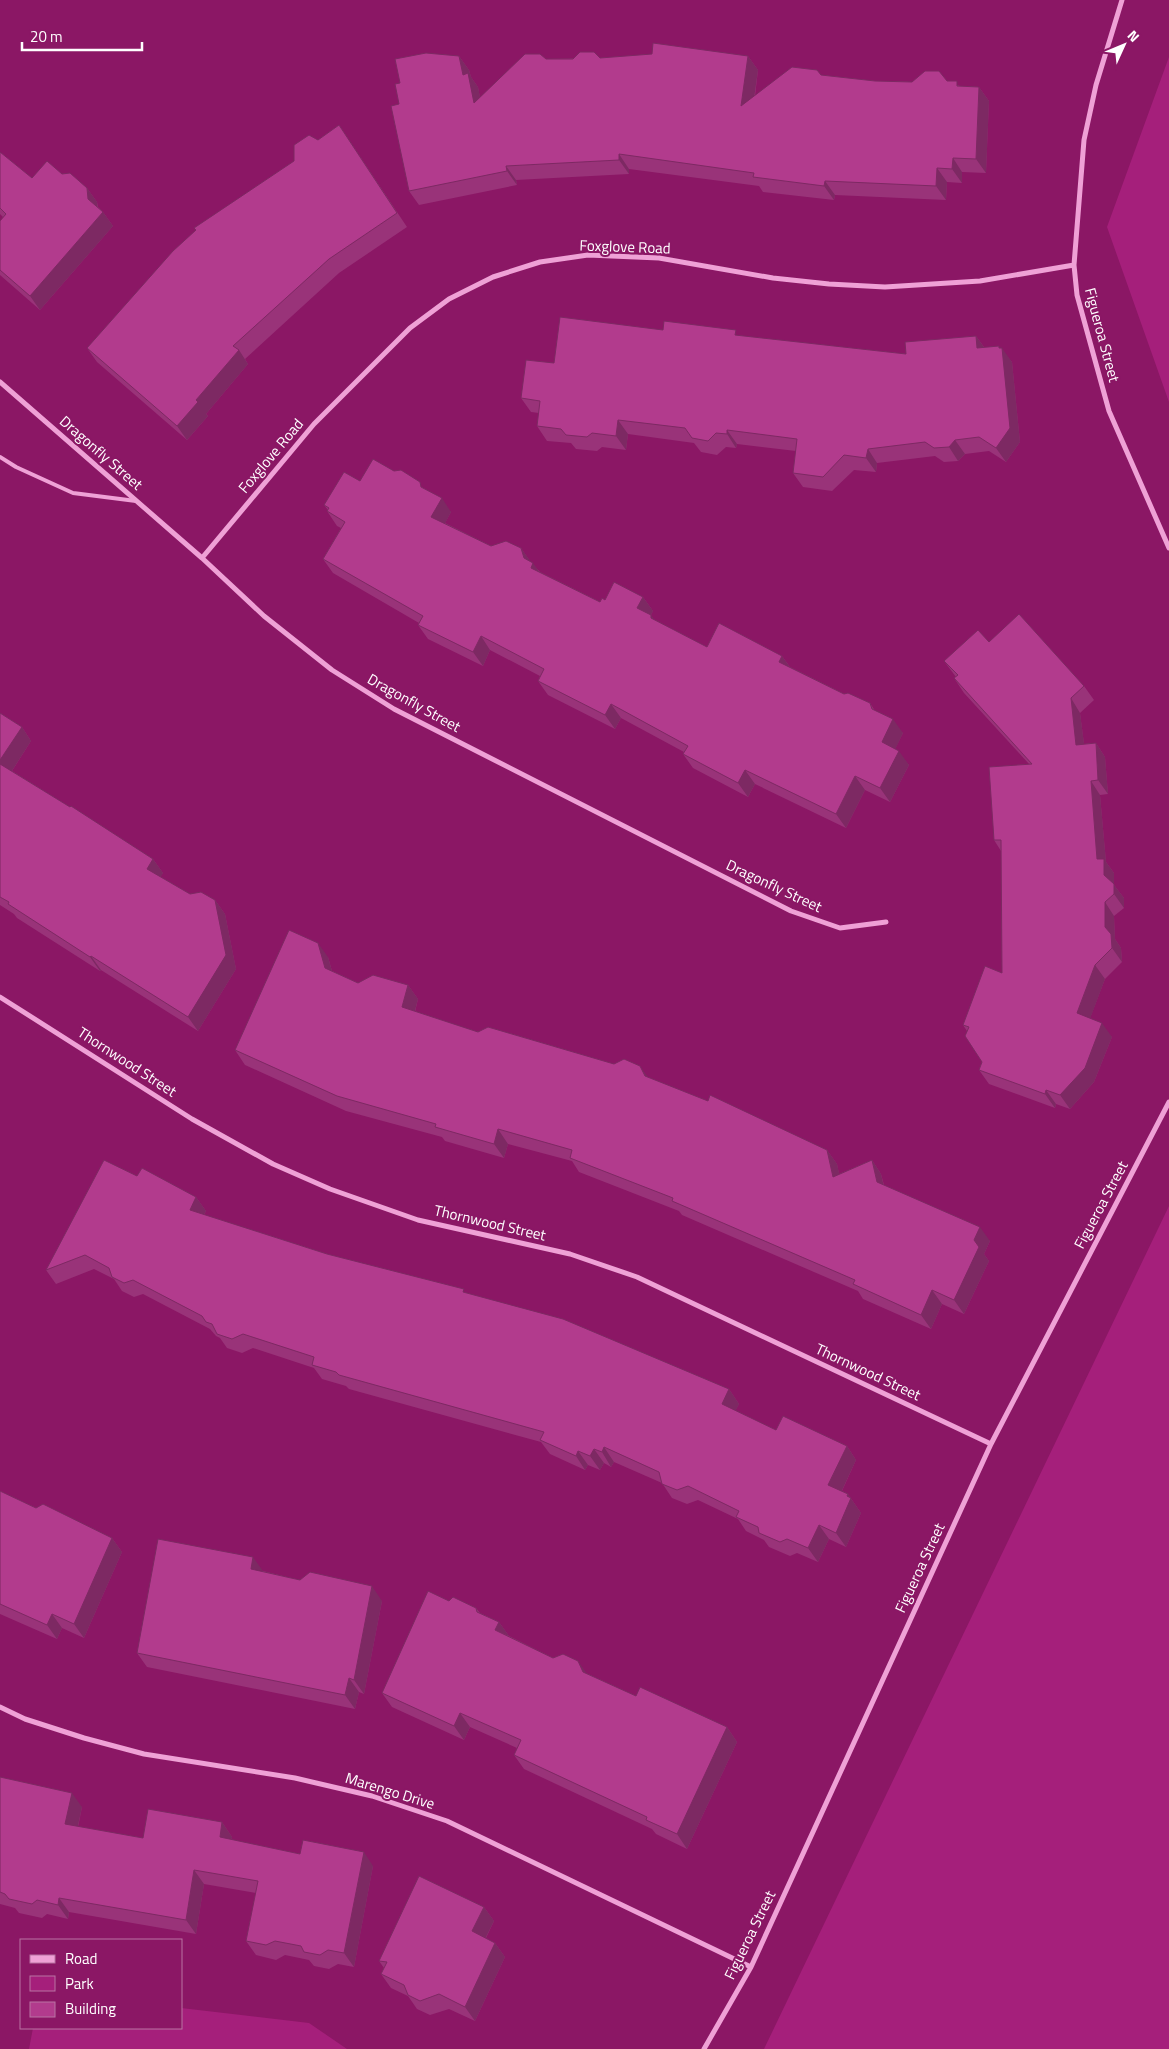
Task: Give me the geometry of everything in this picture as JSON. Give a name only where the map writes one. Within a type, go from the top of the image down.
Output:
[{"type":"street","name":"Figueroa Street","points":[[1122,0],[1096,85],[1084,140],[1074,265],[1076,295],[1109,411],[1169,548]]},
{"type":"street","name":"Foxglove Road","points":[[202,558],[314,424],[410,328],[449,299],[493,277],[540,262],[588,255],[659,258],[774,278],[885,287],[980,281],[1074,265]]},
{"type":"street","name":"Dragonfly Street","points":[[0,382],[202,558],[264,616],[324,664],[394,709],[791,911],[840,928],[886,922]]},
{"type":"street","name":"Thornwood Street","points":[[0,997],[192,1119],[273,1164],[330,1189],[418,1220],[570,1254],[637,1277],[991,1444]]},
{"type":"street","name":"Figueroa Street","points":[[704,2049],[750,1967],[991,1444],[1169,1102]]},
{"type":"street","name":"Marengo Drive","points":[[0,1707],[25,1719],[92,1741],[144,1754],[295,1778],[372,1796],[447,1821],[750,1967]]},
{"type":"lane","points":[[0,458],[16,468],[73,492],[136,501]]},
{"type":"green space","points":[[1169,57],[1169,402],[1107,227]]},
{"type":"green space","points":[[1169,1206],[1169,2049],[764,2049]]},
{"type":"green space","points":[[182,2008],[309,2023],[347,2049],[29,2049],[33,2029],[182,2029]]},
{"type":"building","points":[[653,43],[748,56],[741,106],[792,67],[817,70],[821,75],[875,81],[912,82],[925,71],[939,71],[947,81],[957,81],[957,86],[979,87],[976,159],[953,158],[952,169],[937,168],[936,186],[825,181],[824,186],[753,177],[754,173],[619,154],[619,160],[506,166],[507,171],[409,191],[391,106],[399,104],[395,84],[400,83],[395,59],[426,53],[459,56],[463,75],[468,73],[474,103],[525,54],[540,54],[546,59],[573,59],[580,52],[594,52],[600,58],[652,54]]},
{"type":"building","points":[[339,125],[397,213],[329,259],[233,346],[239,350],[196,400],[198,402],[177,426],[87,348],[173,251],[196,230],[194,228],[294,161],[294,145],[309,135],[318,140]]},
{"type":"building","points":[[0,152],[32,178],[47,161],[62,174],[70,173],[87,188],[88,199],[103,212],[30,296],[0,270],[0,221],[6,214],[0,208]]},
{"type":"building","points":[[560,317],[663,330],[664,321],[736,330],[735,335],[906,354],[905,342],[976,336],[977,348],[999,346],[999,348],[1002,348],[1010,428],[996,448],[979,437],[955,440],[949,447],[934,448],[925,442],[868,449],[866,458],[844,455],[823,477],[793,473],[797,439],[727,430],[727,434],[716,433],[708,441],[692,438],[685,428],[618,420],[616,436],[592,433],[587,437],[566,435],[561,429],[537,426],[540,401],[521,398],[526,360],[554,363]]},
{"type":"building","points":[[373,459],[394,471],[401,470],[420,482],[421,487],[442,498],[431,517],[491,546],[506,541],[521,548],[524,558],[533,563],[531,568],[600,602],[602,598],[605,600],[614,582],[643,597],[637,608],[651,615],[651,618],[707,647],[719,623],[782,656],[779,662],[844,694],[848,693],[870,703],[872,709],[893,719],[882,742],[899,751],[880,788],[855,776],[836,814],[745,770],[738,783],[683,754],[688,746],[611,704],[605,715],[538,681],[544,669],[481,636],[473,652],[418,625],[423,616],[323,559],[345,522],[327,511],[329,508],[324,505],[344,472],[360,481]]},
{"type":"building","points":[[1019,614],[1084,686],[1071,698],[1076,745],[1096,743],[1098,780],[1091,781],[1097,859],[1104,859],[1104,875],[1114,884],[1114,894],[1105,902],[1105,927],[1111,934],[1112,948],[1095,965],[1077,1013],[1102,1023],[1085,1068],[1060,1095],[1046,1090],[1045,1094],[979,1070],[982,1062],[965,1036],[969,1027],[963,1025],[985,966],[1002,973],[1001,840],[994,840],[989,767],[1032,764],[954,678],[958,675],[944,661],[978,630],[989,642]]},
{"type":"building","points":[[0,713],[22,727],[0,760]]},
{"type":"building","points":[[0,764],[71,806],[153,859],[147,869],[190,894],[201,892],[215,900],[226,955],[188,1017],[90,957],[0,897]]},
{"type":"building","points":[[289,930],[318,943],[325,968],[358,983],[373,975],[408,985],[402,1007],[478,1032],[488,1027],[614,1064],[624,1059],[640,1066],[645,1076],[708,1101],[710,1095],[827,1150],[833,1177],[872,1160],[877,1182],[980,1227],[974,1240],[979,1247],[954,1300],[932,1290],[921,1315],[853,1284],[855,1280],[672,1201],[673,1198],[570,1158],[572,1150],[498,1129],[494,1144],[435,1127],[436,1124],[337,1096],[235,1050]]},
{"type":"building","points":[[104,1160],[137,1176],[142,1168],[196,1197],[190,1210],[327,1254],[464,1289],[463,1292],[563,1319],[729,1389],[722,1404],[776,1430],[783,1416],[847,1446],[828,1485],[848,1494],[847,1496],[851,1498],[836,1533],[819,1525],[808,1548],[787,1539],[780,1542],[759,1533],[758,1527],[736,1517],[739,1511],[688,1486],[677,1490],[662,1484],[659,1472],[604,1447],[602,1452],[594,1449],[590,1456],[578,1451],[576,1456],[540,1440],[544,1432],[339,1375],[336,1372],[312,1365],[314,1357],[243,1334],[232,1339],[217,1334],[212,1324],[206,1322],[202,1316],[133,1280],[124,1283],[112,1277],[109,1268],[85,1255],[46,1270]]},
{"type":"building","points":[[0,1491],[36,1508],[43,1504],[112,1538],[74,1624],[52,1614],[47,1625],[0,1604]]},
{"type":"building","points":[[158,1539],[253,1557],[251,1569],[300,1580],[310,1572],[372,1586],[354,1680],[349,1678],[345,1695],[137,1653]]},
{"type":"building","points":[[428,1591],[449,1601],[453,1597],[476,1608],[477,1612],[499,1622],[495,1630],[553,1658],[563,1654],[578,1661],[583,1672],[636,1696],[640,1687],[727,1727],[677,1834],[646,1820],[647,1817],[514,1755],[521,1740],[460,1713],[454,1726],[382,1693]]},
{"type":"building","points":[[0,1777],[72,1793],[65,1824],[143,1838],[148,1809],[222,1822],[220,1837],[300,1854],[303,1840],[364,1852],[344,1953],[328,1950],[320,1955],[304,1952],[301,1946],[275,1941],[266,1945],[246,1941],[258,1881],[194,1870],[186,1920],[59,1898],[58,1905],[37,1900],[32,1904],[9,1899],[0,1892]]},
{"type":"building","points":[[419,1876],[484,1907],[472,1931],[495,1943],[465,2007],[439,1994],[420,2001],[408,1995],[404,1985],[381,1974],[387,1962],[379,1961]]}]
